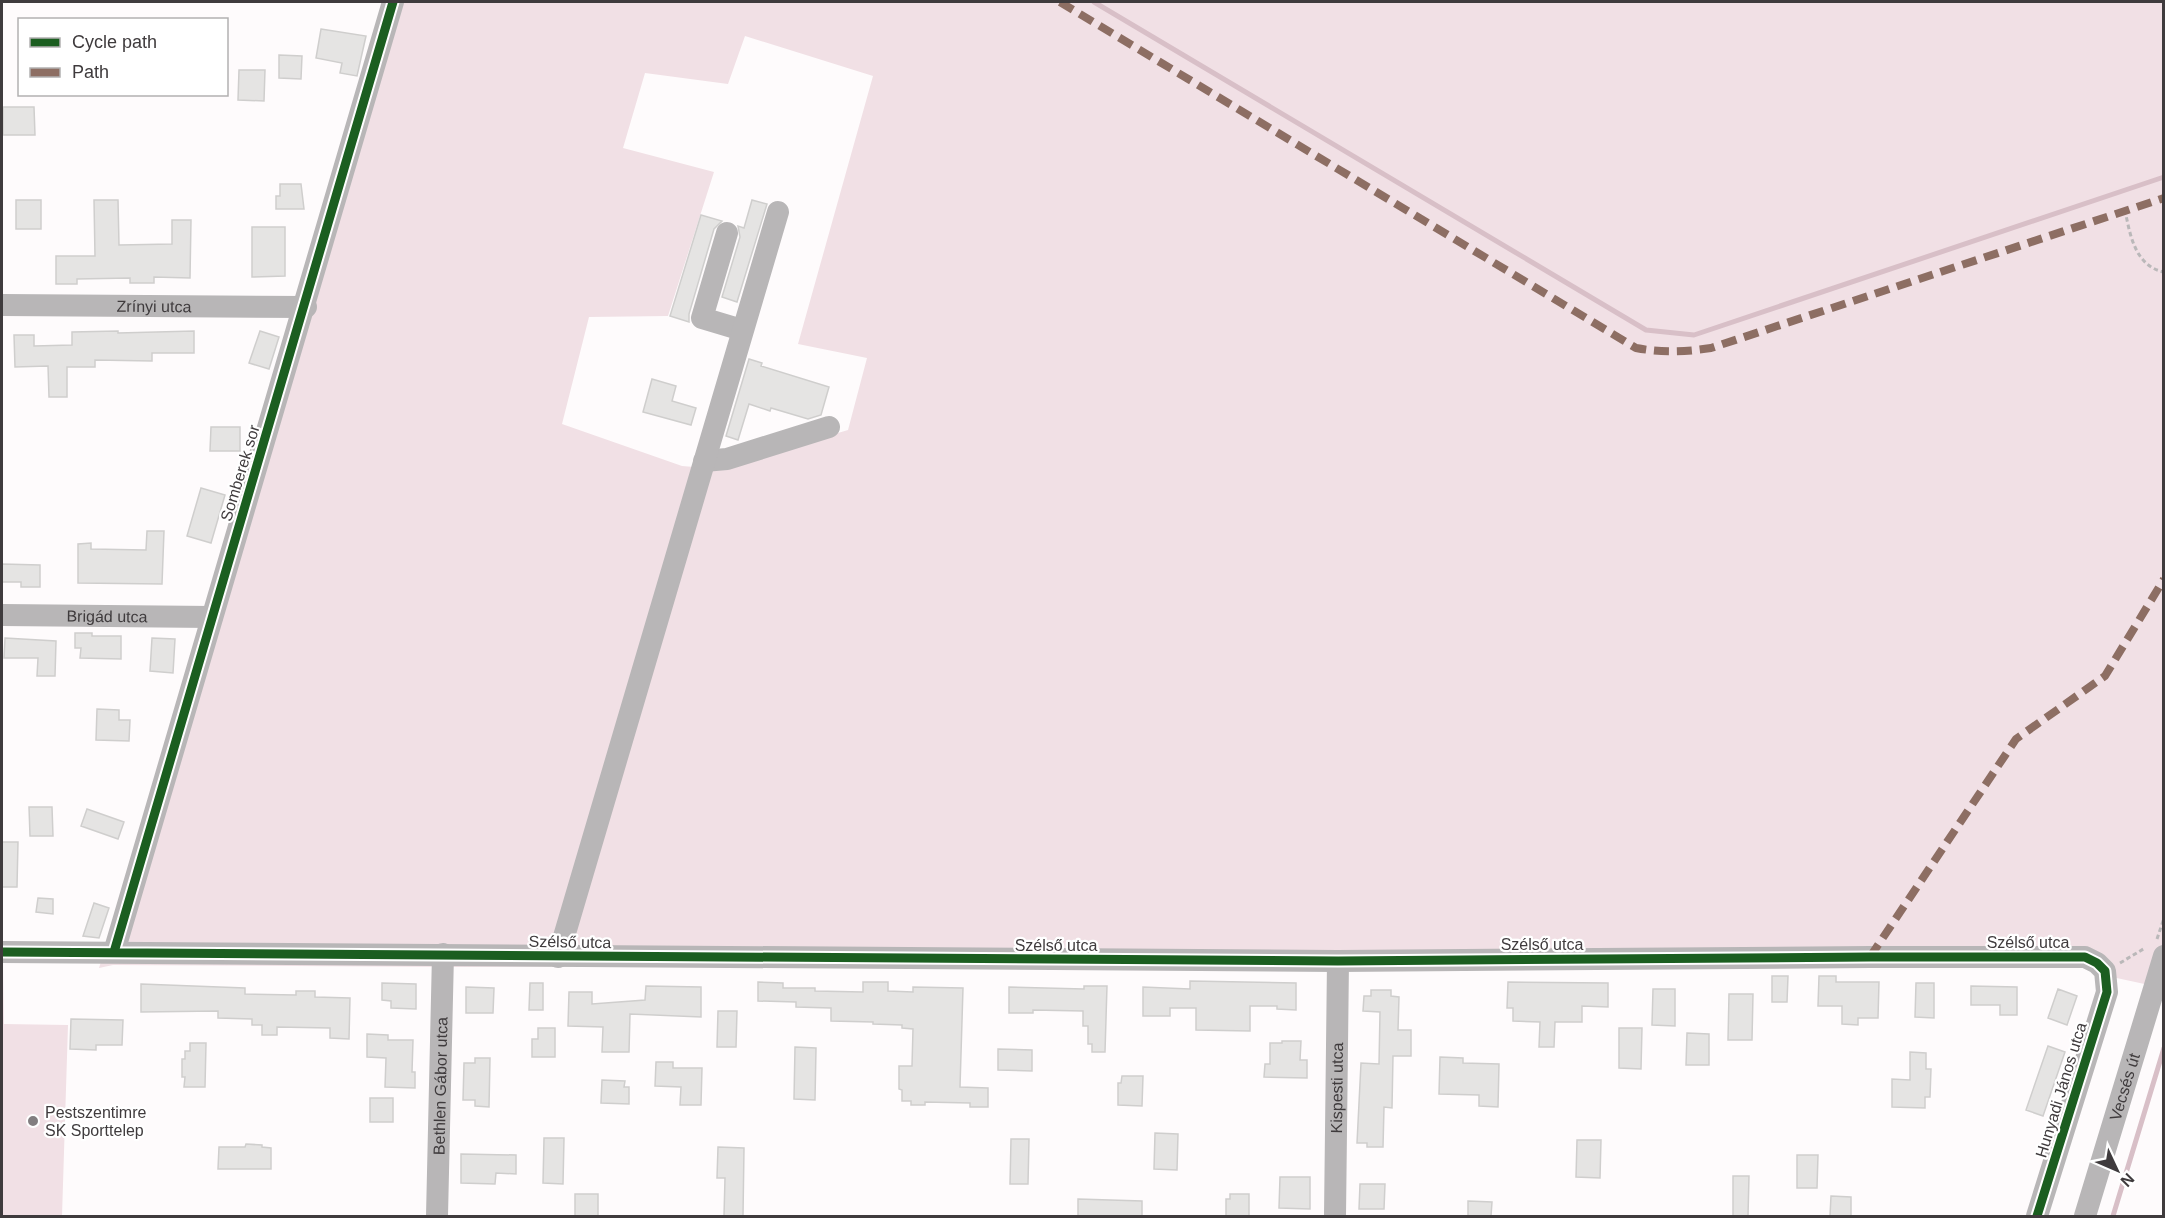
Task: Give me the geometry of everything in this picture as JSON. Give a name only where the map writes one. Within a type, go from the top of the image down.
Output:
[{"type":"street","name":"Somberek sor","points":[[114,952],[306,307],[393,2]]},
{"type":"street","points":[[558,957],[777,212]]},
{"type":"street","points":[[727,233],[702,318],[742,330]]},
{"type":"street","name":"Zrínyi utca","points":[[2,305],[306,307]]},
{"type":"street","points":[[704,461],[727,459],[829,427]]},
{"type":"street","name":"Brigád utca","points":[[2,615],[212,617]]},
{"type":"street","name":"Vecsés út","points":[[2085,1216],[2155,949]]},
{"type":"street","name":"Szélső utca","points":[[2,952],[1338,961],[2085,957],[2097,963],[2105,971]]},
{"type":"street","name":"Bethlen Gábor utca","points":[[437,1216],[443,954]]},
{"type":"street","name":"Kispesti utca","points":[[1335,1216],[1338,961]]},
{"type":"street","name":"Hunyadi János utca","points":[[2037,1216],[2107,992],[2105,971]]},
{"type":"path","points":[[2126,210],[2133,244],[2141,260],[2151,268],[2163,272]]},
{"type":"path","points":[[2105,971],[2155,949],[2163,918]]},
{"type":"shaded area","points":[[383,2],[2163,2],[2163,988],[2098,974],[2092,968],[113,965],[99,968],[162,773]],"holes":[[[745,36],[873,76],[798,344],[867,358],[848,430],[718,469],[682,466],[562,424],[589,317],[668,316],[714,172],[623,148],[645,73],[728,84]]]},
{"type":"shaded area","name":"Pestszentimre SK Sporttelep","points":[[2,966],[4,1024],[68,1025],[62,1216],[2,1216]]},
{"type":"building","points":[[321,29],[366,36],[357,76],[340,73],[342,63],[316,58]]},
{"type":"building","points":[[279,55],[302,56],[301,79],[279,78]]},
{"type":"building","points":[[239,70],[265,70],[264,101],[238,100]]},
{"type":"building","points":[[3,107],[34,107],[35,135],[3,135]]},
{"type":"building","points":[[280,184],[301,184],[304,209],[276,209],[276,196],[280,196]]},
{"type":"building","points":[[16,200],[41,200],[41,229],[16,229]]},
{"type":"building","points":[[94,200],[118,200],[119,245],[172,244],[172,220],[191,220],[190,278],[154,277],[154,283],[130,283],[130,278],[77,279],[77,284],[56,284],[56,256],[95,256]]},
{"type":"building","points":[[752,200],[767,204],[737,302],[722,297],[740,237],[738,226],[744,228]]},
{"type":"building","points":[[701,215],[722,221],[714,229],[689,314],[689,322],[670,316]]},
{"type":"building","points":[[252,227],[285,227],[285,276],[252,277]]},
{"type":"building","points":[[118,331],[118,333],[194,331],[194,353],[152,353],[152,361],[95,360],[95,367],[67,367],[67,397],[49,397],[48,366],[15,367],[14,335],[34,335],[34,346],[72,345],[72,332]]},
{"type":"building","points":[[260,331],[279,337],[269,369],[249,363]]},
{"type":"building","points":[[749,359],[762,363],[761,366],[829,387],[821,415],[808,419],[749,404],[738,440],[726,436]]},
{"type":"building","points":[[652,379],[676,386],[672,401],[696,408],[691,425],[643,412]]},
{"type":"building","points":[[211,427],[240,427],[240,451],[210,451]]},
{"type":"building","points":[[201,488],[225,495],[211,543],[187,536]]},
{"type":"building","points":[[147,531],[164,531],[162,584],[78,583],[78,544],[91,543],[91,549],[146,550]]},
{"type":"building","points":[[2,564],[40,565],[40,587],[21,587],[21,582],[2,582]]},
{"type":"building","points":[[75,633],[92,633],[92,636],[121,636],[121,659],[80,658],[81,648],[75,648]]},
{"type":"building","points":[[5,638],[56,641],[55,676],[37,676],[38,658],[4,658]]},
{"type":"building","points":[[152,638],[175,639],[173,673],[150,671]]},
{"type":"building","points":[[97,709],[119,710],[119,720],[130,720],[129,741],[96,740]]},
{"type":"building","points":[[29,807],[52,807],[53,836],[30,836]]},
{"type":"building","points":[[87,809],[124,822],[118,839],[81,826]]},
{"type":"building","points":[[2,842],[18,842],[17,887],[2,887]]},
{"type":"building","points":[[38,898],[53,899],[53,914],[36,912]]},
{"type":"building","points":[[94,903],[109,908],[99,938],[83,936]]},
{"type":"building","points":[[1772,976],[1788,976],[1787,1002],[1772,1002]]},
{"type":"building","points":[[1819,976],[1836,976],[1836,982],[1879,982],[1878,1018],[1858,1018],[1858,1025],[1842,1024],[1842,1006],[1818,1006]]},
{"type":"building","points":[[1190,981],[1296,983],[1296,1010],[1277,1009],[1277,1006],[1250,1006],[1250,1031],[1196,1030],[1196,1008],[1170,1008],[1170,1016],[1143,1016],[1143,987],[1190,989]]},
{"type":"building","points":[[758,982],[783,983],[783,988],[815,988],[815,991],[863,992],[863,982],[888,982],[888,991],[913,992],[913,987],[963,988],[960,1087],[988,1088],[988,1107],[970,1107],[970,1103],[925,1102],[925,1105],[911,1105],[911,1101],[902,1101],[902,1090],[899,1089],[899,1066],[912,1066],[913,1029],[902,1028],[902,1025],[873,1024],[873,1022],[831,1021],[831,1008],[796,1007],[796,1002],[758,1001]]},
{"type":"building","points":[[1508,982],[1608,983],[1608,1007],[1582,1006],[1582,1022],[1555,1022],[1554,1047],[1539,1047],[1540,1022],[1513,1021],[1513,1008],[1507,1008]]},
{"type":"building","points":[[382,983],[416,984],[416,1009],[391,1008],[391,1001],[382,1000]]},
{"type":"building","points":[[530,983],[543,983],[543,1010],[529,1010]]},
{"type":"building","points":[[1916,983],[1934,983],[1934,1018],[1915,1017]]},
{"type":"building","points":[[141,984],[245,988],[245,994],[296,995],[296,991],[315,991],[315,997],[350,998],[349,1039],[330,1038],[330,1028],[277,1027],[277,1035],[262,1035],[262,1025],[252,1025],[252,1019],[218,1018],[218,1011],[141,1012]]},
{"type":"building","points":[[646,986],[701,987],[701,1017],[630,1014],[629,1052],[602,1052],[603,1027],[568,1026],[569,992],[592,992],[592,1004],[645,1000]]},
{"type":"building","points":[[1084,986],[1107,986],[1105,1052],[1092,1052],[1092,1044],[1088,1044],[1088,1026],[1083,1026],[1083,1011],[1033,1010],[1033,1013],[1009,1013],[1009,987],[1084,989]]},
{"type":"building","points":[[1971,986],[2017,987],[2017,1015],[2000,1015],[2000,1005],[1971,1005]]},
{"type":"building","points":[[466,987],[494,988],[493,1013],[466,1013]]},
{"type":"building","points":[[1653,989],[1675,989],[1675,1026],[1652,1025]]},
{"type":"building","points":[[2058,989],[2077,996],[2067,1025],[2048,1018]]},
{"type":"building","points":[[1371,990],[1391,990],[1391,996],[1399,997],[1398,1030],[1411,1030],[1411,1056],[1393,1056],[1392,1108],[1384,1107],[1383,1147],[1367,1147],[1367,1143],[1357,1143],[1361,1063],[1379,1064],[1380,1012],[1363,1011],[1364,996],[1371,996]]},
{"type":"building","points":[[1729,994],[1753,994],[1752,1040],[1728,1040]]},
{"type":"building","points":[[718,1011],[737,1011],[736,1047],[717,1047]]},
{"type":"building","points":[[71,1019],[123,1020],[122,1045],[96,1045],[96,1050],[70,1049]]},
{"type":"building","points":[[538,1028],[555,1028],[555,1057],[532,1057],[532,1039],[538,1039]]},
{"type":"building","points":[[1619,1028],[1642,1028],[1641,1069],[1619,1068]]},
{"type":"building","points":[[1687,1033],[1709,1034],[1709,1065],[1686,1065]]},
{"type":"building","points":[[367,1034],[388,1035],[388,1040],[413,1040],[412,1072],[415,1072],[415,1088],[385,1087],[386,1058],[367,1057]]},
{"type":"building","points":[[1282,1041],[1301,1041],[1300,1060],[1307,1060],[1307,1078],[1264,1077],[1265,1064],[1270,1064],[1270,1043],[1282,1043]]},
{"type":"building","points":[[190,1043],[206,1043],[205,1087],[184,1087],[182,1059],[185,1059],[185,1051],[190,1051]]},
{"type":"building","points":[[2048,1046],[2065,1052],[2043,1116],[2026,1110]]},
{"type":"building","points":[[795,1047],[816,1048],[815,1100],[794,1099]]},
{"type":"building","points":[[998,1049],[1032,1050],[1032,1071],[998,1070]]},
{"type":"building","points":[[1910,1052],[1926,1053],[1926,1069],[1931,1069],[1930,1097],[1925,1097],[1925,1108],[1892,1107],[1892,1079],[1910,1080]]},
{"type":"building","points":[[1440,1057],[1463,1058],[1463,1063],[1499,1064],[1498,1107],[1479,1106],[1479,1095],[1439,1094]]},
{"type":"building","points":[[475,1058],[490,1058],[489,1107],[475,1106],[475,1100],[463,1100],[464,1063],[475,1063]]},
{"type":"building","points":[[656,1062],[673,1062],[673,1068],[702,1068],[701,1105],[680,1105],[681,1087],[655,1086]]},
{"type":"building","points":[[1122,1076],[1143,1076],[1142,1106],[1118,1105],[1118,1083],[1121,1083]]},
{"type":"building","points":[[602,1080],[625,1081],[624,1087],[629,1087],[629,1104],[601,1103]]},
{"type":"building","points":[[370,1098],[393,1098],[393,1122],[370,1122]]},
{"type":"building","points":[[1155,1133],[1178,1134],[1177,1170],[1154,1169]]},
{"type":"building","points":[[544,1138],[564,1138],[563,1184],[543,1183]]},
{"type":"building","points":[[1011,1139],[1029,1139],[1028,1184],[1010,1184]]},
{"type":"building","points":[[1577,1140],[1601,1140],[1600,1178],[1576,1177]]},
{"type":"building","points":[[246,1144],[271,1148],[271,1169],[218,1169],[219,1147],[245,1147]]},
{"type":"building","points":[[718,1147],[744,1148],[743,1216],[724,1216],[725,1178],[717,1178]]},
{"type":"building","points":[[461,1154],[516,1155],[516,1174],[496,1173],[495,1184],[461,1183]]},
{"type":"building","points":[[1797,1155],[1818,1155],[1817,1188],[1797,1188]]},
{"type":"building","points":[[1733,1176],[1749,1176],[1748,1216],[1733,1216]]},
{"type":"building","points":[[1280,1177],[1310,1177],[1310,1209],[1279,1208]]},
{"type":"building","points":[[1360,1184],[1385,1184],[1384,1209],[1359,1209]]},
{"type":"building","points":[[575,1194],[598,1194],[598,1216],[575,1216]]},
{"type":"building","points":[[1230,1194],[1249,1194],[1249,1216],[1226,1216],[1226,1199],[1230,1199]]},
{"type":"building","points":[[1831,1196],[1851,1197],[1851,1216],[1830,1216]]},
{"type":"building","points":[[1078,1199],[1142,1201],[1142,1216],[1078,1216]]},
{"type":"building","points":[[1468,1201],[1492,1202],[1491,1216],[1468,1216]]},
{"type":"waterway","points":[[1094,2],[1646,330],[1694,335],[2164,177]]},
{"type":"waterway","points":[[2113,1216],[2164,1048]]},
{"type":"marked path","points":[[1060,2],[1636,348],[1655,351],[1711,348],[2164,198]]},
{"type":"marked path","points":[[1870,957],[2016,739],[2105,676],[2164,579]]},
{"type":"cycle path","points":[[114,952],[393,2]]},
{"type":"cycle path","points":[[2,952],[1338,961],[2085,957],[2097,963],[2105,971],[2107,992],[2037,1216]]},
{"type":"place","name":"Pestszentimre SK Sporttelep","points":[[33,1121]]}]
